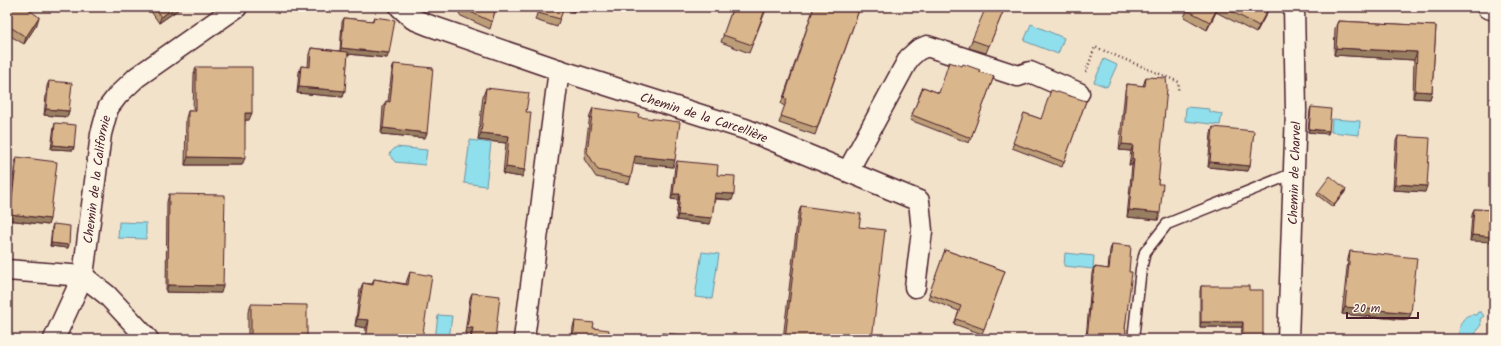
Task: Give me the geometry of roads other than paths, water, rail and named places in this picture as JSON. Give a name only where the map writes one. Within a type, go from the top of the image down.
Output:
[{"type":"main road","points":[[1488,7],[1494,9]]},
{"type":"street","name":"Chemin de la Californie","points":[[54,339],[83,276],[101,134],[108,108],[118,95],[137,77],[236,7]]},
{"type":"street","name":"Chemin de la Carcellière","points":[[400,7],[413,19],[428,25],[559,70],[745,129],[919,201],[922,230],[915,287]]},
{"type":"street","name":"Chemin de Charvel","points":[[1288,339],[1296,111],[1294,7]]},
{"type":"street","points":[[848,171],[909,58],[918,50],[927,46],[1018,76],[1030,72],[1079,93]]},
{"type":"street","points":[[524,339],[559,70]]},
{"type":"street","points":[[7,270],[83,276],[107,295],[148,339]]},
{"type":"lane","points":[[1133,339],[1141,269],[1145,252],[1167,224],[1294,173]]},
{"type":"water","points":[[1031,24],[1064,38],[1058,54],[1024,41]]},
{"type":"water","points":[[1104,59],[1117,65],[1107,87],[1094,82]]},
{"type":"water","points":[[1186,107],[1210,109],[1210,112],[1222,114],[1220,125],[1185,121]]},
{"type":"water","points":[[1332,119],[1360,121],[1359,135],[1331,132]]},
{"type":"water","points":[[470,140],[491,143],[486,186],[464,183]]},
{"type":"water","points":[[396,147],[427,150],[425,165],[395,162],[389,154]]},
{"type":"water","points":[[119,222],[146,223],[146,239],[118,238]]},
{"type":"water","points":[[702,252],[719,254],[712,299],[695,297]]},
{"type":"water","points":[[1065,253],[1094,256],[1093,269],[1064,266]]},
{"type":"water","points":[[1478,312],[1481,312],[1484,316],[1480,319],[1481,325],[1476,331],[1476,339],[1459,339],[1459,330],[1464,318],[1471,315],[1476,315]]},
{"type":"water","points":[[438,315],[452,316],[449,339],[435,339]]}]
